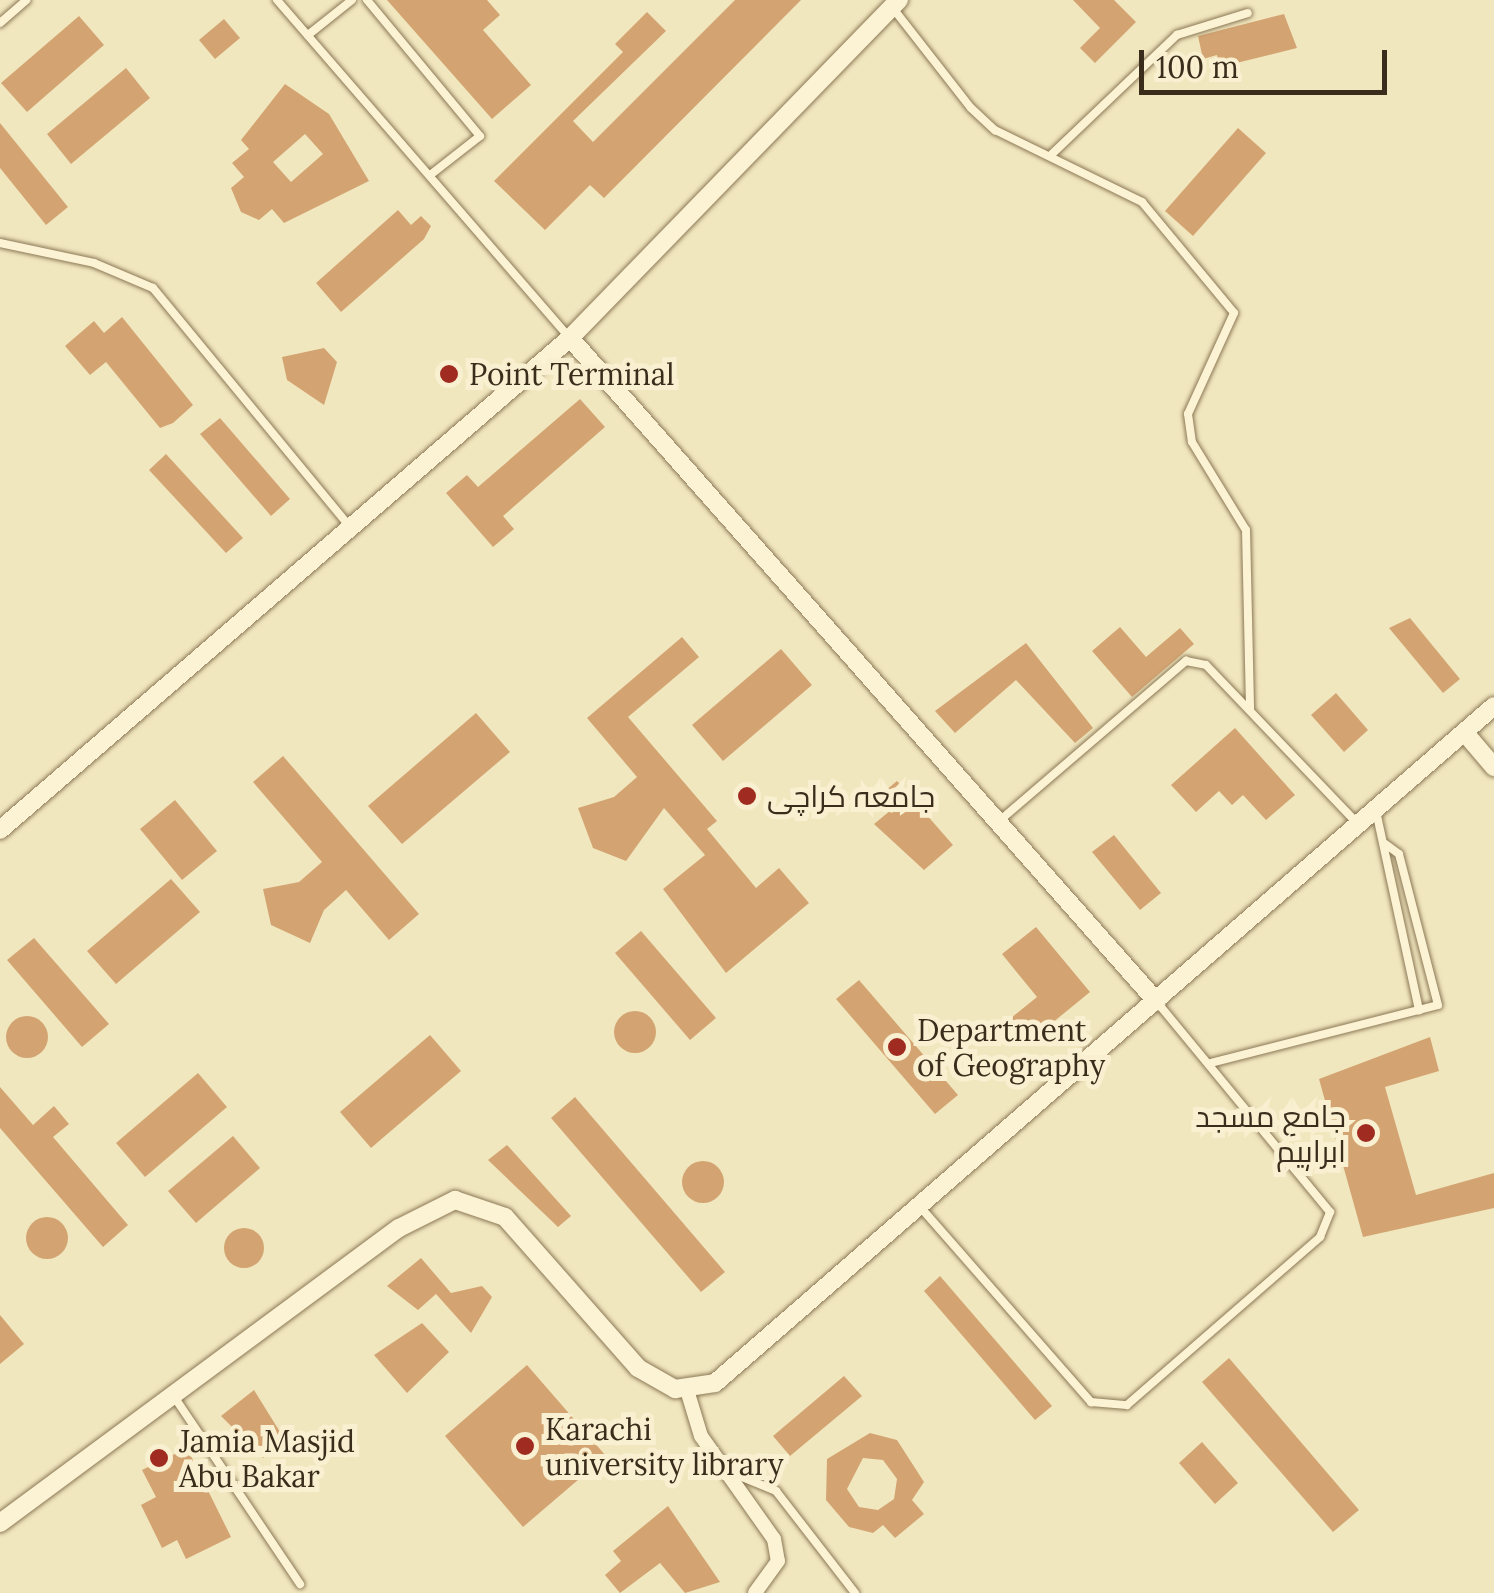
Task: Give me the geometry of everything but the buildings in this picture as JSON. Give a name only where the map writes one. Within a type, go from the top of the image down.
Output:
[{"type":"street","points":[[0,830],[570,338],[895,4]]},
{"type":"street","points":[[570,338],[1157,1002]]},
{"type":"street","points":[[0,1523],[399,1228],[467,1200],[504,1218],[638,1368],[688,1390],[727,1374],[922,1209],[1494,706]]},
{"type":"street","points":[[1464,732],[1494,767]]},
{"type":"street","points":[[688,1390],[701,1436],[774,1539],[778,1561],[754,1593]]},
{"type":"lane","points":[[0,23],[26,0]]},
{"type":"lane","points":[[278,0],[570,338]]},
{"type":"lane","points":[[308,35],[352,0]]},
{"type":"lane","points":[[367,0],[480,136],[430,175]]},
{"type":"lane","points":[[895,4],[970,108],[1142,202],[1234,313],[1188,414],[1205,469],[1244,517],[1250,710]]},
{"type":"lane","points":[[1052,154],[1177,35],[1248,13]]},
{"type":"lane","points":[[0,242],[94,262],[154,288],[351,528]]},
{"type":"lane","points":[[998,822],[1180,664],[1206,665],[1359,826]]},
{"type":"lane","points":[[1376,811],[1419,1010]]},
{"type":"lane","points":[[1211,1063],[1438,1005],[1399,854],[1385,844]]},
{"type":"lane","points":[[922,1209],[1090,1402],[1127,1405],[1329,1220],[1325,1200],[1157,1002]]},
{"type":"lane","points":[[174,1395],[300,1584]]},
{"type":"lane","points":[[730,1472],[776,1491],[855,1593]]},
{"type":"place","name":"Point Terminal","points":[[449,374]]},
{"type":"place","name":"جامعہ کراچی","points":[[747,796]]},
{"type":"place","name":"Department of Geography","points":[[897,1047]]},
{"type":"place","name":"جامع مسجد ابراہیم","points":[[1366,1133]]},
{"type":"place","name":"Karachi university library","points":[[525,1446]]},
{"type":"place","name":"Jamia Masjid Abu Bakar","points":[[159,1458]]}]
